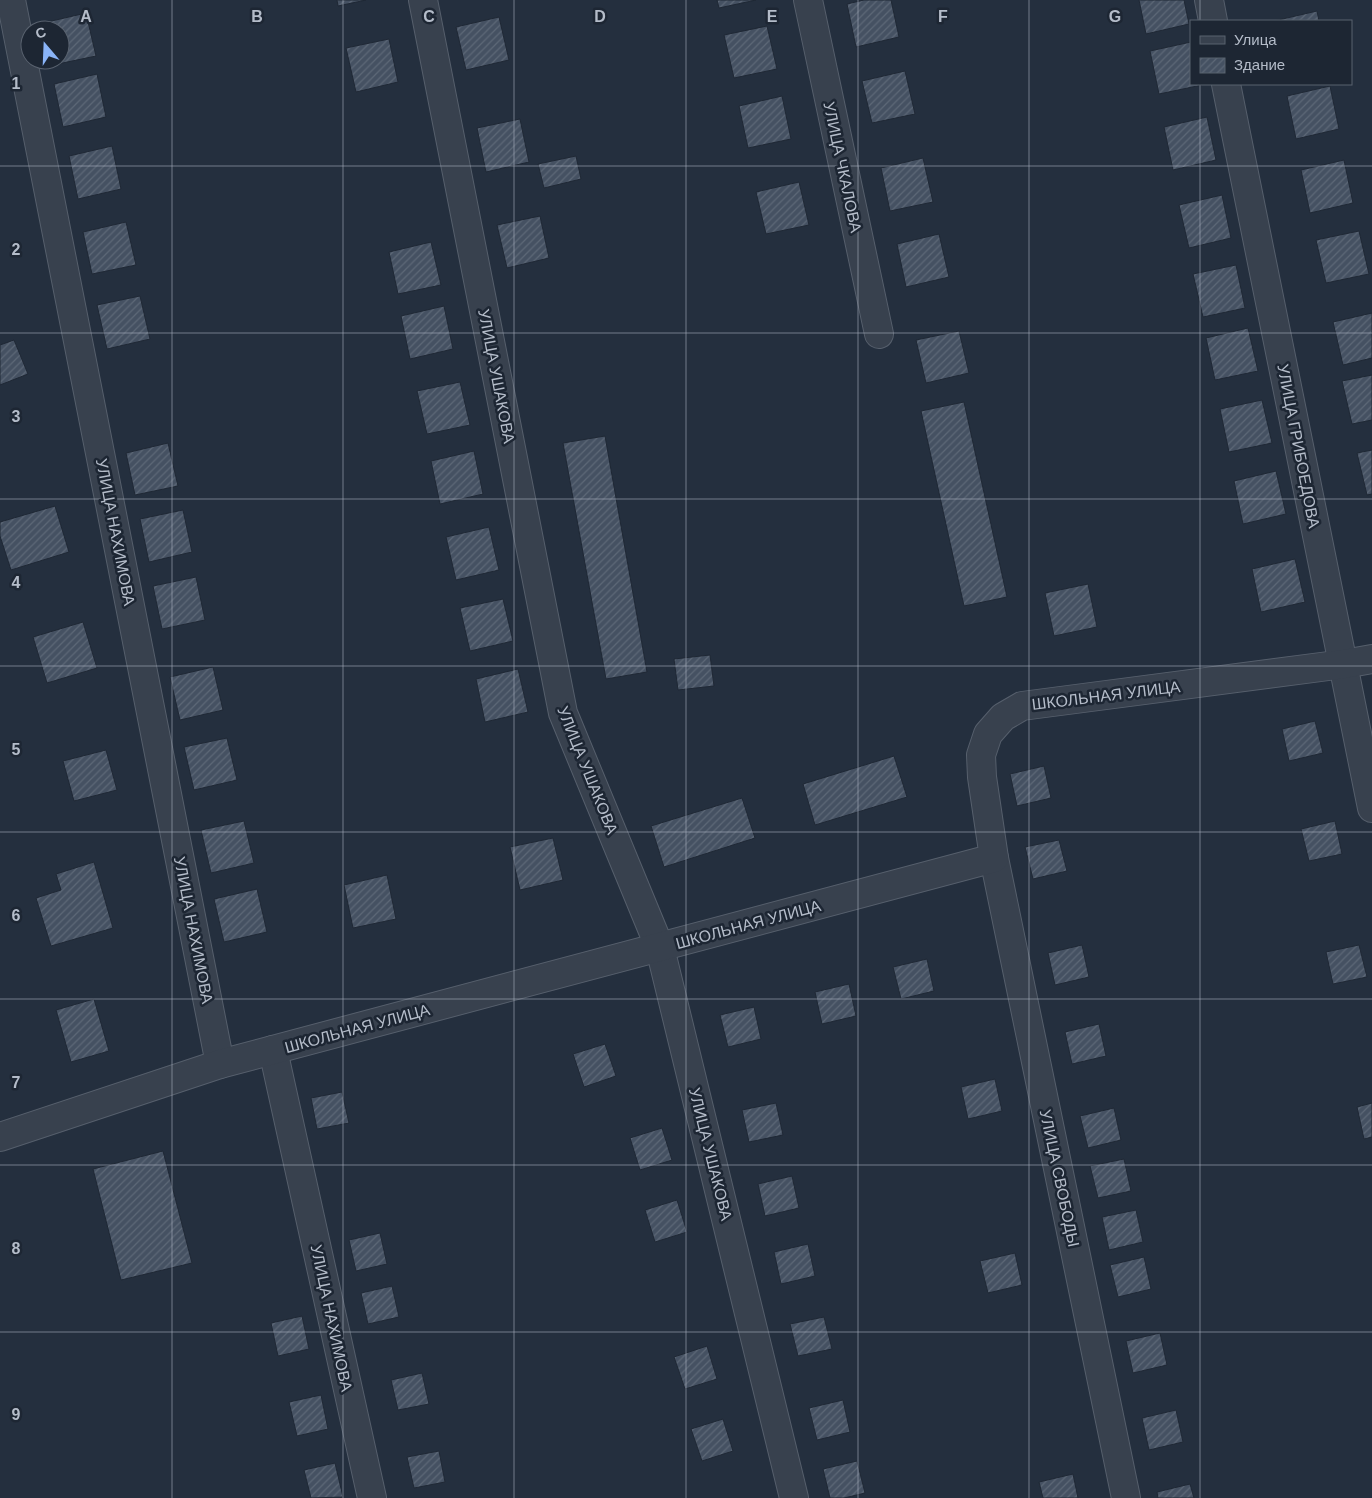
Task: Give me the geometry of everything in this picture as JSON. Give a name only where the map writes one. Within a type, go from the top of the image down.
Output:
[{"type":"street","name":"УЛИЦА НАХИМОВА","points":[[11,0],[220,1064]]},
{"type":"street","name":"УЛИЦА УШАКОВА","points":[[423,0],[563,713],[660,948],[794,1498]]},
{"type":"street","name":"УЛИЦА ЧКАЛОВА","points":[[808,0],[878,334]]},
{"type":"street","points":[[1209,0],[1213,20]]},
{"type":"street","name":"УЛИЦА ГРИБОЕДОВА","points":[[1226,85],[1372,808]]},
{"type":"street","name":"ШКОЛЬНАЯ УЛИЦА","points":[[0,1137],[220,1064],[994,858],[982,777],[981,755],[988,734],[1003,717],[1022,706],[1372,659]]},
{"type":"street","name":"УЛИЦА СВОБОДЫ","points":[[994,858],[1126,1498]]},
{"type":"street","name":"УЛИЦА НАХИМОВА","points":[[273,1050],[372,1498]]},
{"type":"building","points":[[337,0],[366,0],[338,6]]},
{"type":"building","points":[[717,0],[756,0],[719,8]]},
{"type":"building","points":[[864,0],[891,0],[899,37],[856,47],[847,4]]},
{"type":"building","points":[[1139,0],[1184,0],[1189,24],[1146,34]]},
{"type":"building","points":[[1317,11],[1319,20],[1278,20]]},
{"type":"building","points":[[86,13],[96,56],[70,61],[70,20],[56,20]]},
{"type":"building","points":[[499,17],[509,60],[466,70],[456,27]]},
{"type":"building","points":[[767,26],[777,69],[734,78],[724,35]]},
{"type":"building","points":[[389,39],[398,82],[356,92],[346,48]]},
{"type":"building","points":[[1190,42],[1190,85],[1202,85],[1159,94],[1150,51]]},
{"type":"building","points":[[905,71],[915,114],[872,123],[862,81]]},
{"type":"building","points":[[97,74],[106,117],[63,127],[54,84]]},
{"type":"building","points":[[1330,86],[1339,129],[1296,139],[1287,96]]},
{"type":"building","points":[[782,96],[791,139],[748,148],[739,106]]},
{"type":"building","points":[[1207,117],[1216,160],[1173,170],[1164,127]]},
{"type":"building","points":[[520,119],[529,162],[486,172],[477,128]]},
{"type":"building","points":[[112,146],[121,189],[78,199],[69,156]]},
{"type":"building","points":[[576,156],[581,179],[544,188],[538,164]]},
{"type":"building","points":[[923,158],[933,202],[890,211],[881,168]]},
{"type":"building","points":[[1344,160],[1353,203],[1310,213],[1301,170]]},
{"type":"building","points":[[799,182],[809,225],[766,234],[756,192]]},
{"type":"building","points":[[1222,195],[1231,238],[1189,248],[1179,205]]},
{"type":"building","points":[[540,216],[549,258],[507,268],[497,225]]},
{"type":"building","points":[[126,222],[136,265],[92,274],[83,232]]},
{"type":"building","points":[[1359,231],[1369,274],[1326,283],[1316,240]]},
{"type":"building","points":[[939,234],[949,277],[906,287],[897,244]]},
{"type":"building","points":[[431,242],[441,285],[398,294],[389,252]]},
{"type":"building","points":[[1236,265],[1245,308],[1203,317],[1193,274]]},
{"type":"building","points":[[140,296],[150,339],[107,349],[97,305]]},
{"type":"building","points":[[444,306],[453,349],[410,359],[401,316]]},
{"type":"building","points":[[1372,313],[1372,358],[1343,365],[1333,322]]},
{"type":"building","points":[[1248,328],[1258,371],[1215,380],[1206,338]]},
{"type":"building","points":[[959,331],[969,373],[926,383],[916,340]]},
{"type":"building","points":[[14,340],[28,374],[0,385],[0,345]]},
{"type":"building","points":[[1372,375],[1372,420],[1352,424],[1342,381]]},
{"type":"building","points":[[460,382],[470,425],[427,434],[417,391]]},
{"type":"building","points":[[1262,400],[1272,443],[1229,452],[1220,409]]},
{"type":"building","points":[[964,402],[1007,597],[964,606],[921,411]]},
{"type":"building","points":[[605,436],[647,672],[606,679],[563,443]]},
{"type":"building","points":[[168,443],[178,486],[135,495],[126,453]]},
{"type":"building","points":[[1372,450],[1372,494],[1367,495],[1357,453]]},
{"type":"building","points":[[474,451],[483,494],[440,504],[431,461]]},
{"type":"building","points":[[1276,471],[1286,514],[1243,524],[1234,481]]},
{"type":"building","points":[[55,506],[69,552],[11,570],[0,536],[0,522]]},
{"type":"building","points":[[183,510],[192,552],[149,562],[140,519]]},
{"type":"building","points":[[489,527],[499,570],[456,580],[446,537]]},
{"type":"building","points":[[1295,559],[1305,602],[1261,612],[1252,569]]},
{"type":"building","points":[[196,577],[205,620],[162,629],[153,586]]},
{"type":"building","points":[[1088,584],[1097,627],[1054,636],[1045,593]]},
{"type":"building","points":[[503,599],[513,641],[470,651],[460,608]]},
{"type":"building","points":[[83,622],[97,668],[47,683],[33,637]]},
{"type":"building","points":[[710,655],[714,686],[678,690],[674,659]]},
{"type":"building","points":[[213,667],[223,710],[180,720],[170,677]]},
{"type":"building","points":[[518,669],[528,712],[485,722],[476,679]]},
{"type":"building","points":[[1315,721],[1323,753],[1289,761],[1282,729]]},
{"type":"building","points":[[227,738],[237,780],[194,790],[184,747]]},
{"type":"building","points":[[106,750],[117,790],[74,801],[63,761]]},
{"type":"building","points":[[894,756],[907,797],[815,825],[803,784]]},
{"type":"building","points":[[1044,766],[1051,798],[1017,806],[1010,774]]},
{"type":"building","points":[[742,798],[755,838],[664,867],[651,826]]},
{"type":"building","points":[[244,821],[254,863],[211,873],[201,830]]},
{"type":"building","points":[[1335,821],[1342,854],[1309,861],[1301,829]]},
{"type":"building","points":[[553,838],[563,880],[520,890],[510,847]]},
{"type":"building","points":[[1059,840],[1067,871],[1033,879],[1025,847]]},
{"type":"building","points":[[94,862],[113,928],[51,946],[36,898],[61,890],[56,874]]},
{"type":"building","points":[[387,875],[396,919],[353,928],[344,885]]},
{"type":"building","points":[[257,889],[267,932],[224,942],[214,899]]},
{"type":"building","points":[[1082,945],[1089,977],[1055,985],[1048,953]]},
{"type":"building","points":[[1359,945],[1367,977],[1333,984],[1326,952]]},
{"type":"building","points":[[927,959],[934,991],[901,999],[893,967]]},
{"type":"building","points":[[849,984],[856,1016],[822,1024],[815,992]]},
{"type":"building","points":[[94,999],[109,1051],[71,1062],[56,1010]]},
{"type":"building","points":[[754,1007],[761,1039],[728,1047],[720,1015]]},
{"type":"building","points":[[1099,1024],[1106,1056],[1072,1064],[1065,1032]]},
{"type":"building","points":[[605,1044],[616,1076],[584,1087],[573,1054]]},
{"type":"building","points":[[995,1079],[1002,1111],[968,1119],[961,1087]]},
{"type":"building","points":[[342,1092],[349,1123],[317,1129],[311,1098]]},
{"type":"building","points":[[776,1103],[783,1135],[749,1142],[742,1110]]},
{"type":"building","points":[[1372,1103],[1372,1137],[1364,1139],[1357,1107]]},
{"type":"building","points":[[1114,1108],[1121,1140],[1088,1148],[1080,1116]]},
{"type":"building","points":[[662,1128],[672,1160],[640,1170],[630,1138]]},
{"type":"building","points":[[163,1151],[192,1263],[121,1280],[93,1169]]},
{"type":"building","points":[[1124,1159],[1131,1191],[1098,1198],[1090,1166]]},
{"type":"building","points":[[792,1176],[799,1208],[765,1216],[758,1184]]},
{"type":"building","points":[[677,1200],[687,1232],[655,1242],[645,1210]]},
{"type":"building","points":[[1136,1210],[1143,1242],[1109,1250],[1102,1217]]},
{"type":"building","points":[[380,1233],[387,1264],[356,1271],[349,1240]]},
{"type":"building","points":[[808,1244],[815,1276],[781,1284],[774,1252]]},
{"type":"building","points":[[1015,1253],[1022,1285],[988,1293],[980,1261]]},
{"type":"building","points":[[1144,1257],[1151,1289],[1118,1297],[1110,1265]]},
{"type":"building","points":[[392,1286],[399,1317],[368,1324],[361,1293]]},
{"type":"building","points":[[302,1316],[309,1349],[278,1356],[271,1323]]},
{"type":"building","points":[[824,1317],[832,1349],[798,1356],[790,1324]]},
{"type":"building","points":[[1160,1333],[1167,1365],[1133,1373],[1126,1341]]},
{"type":"building","points":[[707,1346],[717,1379],[685,1389],[674,1357]]},
{"type":"building","points":[[422,1373],[429,1404],[398,1410],[391,1380]]},
{"type":"building","points":[[321,1395],[328,1429],[297,1436],[289,1402]]},
{"type":"building","points":[[843,1400],[850,1432],[817,1440],[809,1408]]},
{"type":"building","points":[[1176,1410],[1183,1442],[1149,1450],[1142,1418]]},
{"type":"building","points":[[723,1419],[733,1451],[702,1461],[691,1429]]},
{"type":"building","points":[[439,1451],[445,1482],[414,1488],[407,1457]]},
{"type":"building","points":[[857,1461],[865,1493],[844,1498],[830,1498],[823,1469]]},
{"type":"building","points":[[335,1463],[343,1497],[311,1498],[304,1470]]},
{"type":"building","points":[[1073,1474],[1078,1498],[1043,1498],[1039,1482]]},
{"type":"building","points":[[1190,1484],[1194,1498],[1158,1498],[1157,1492]]}]
